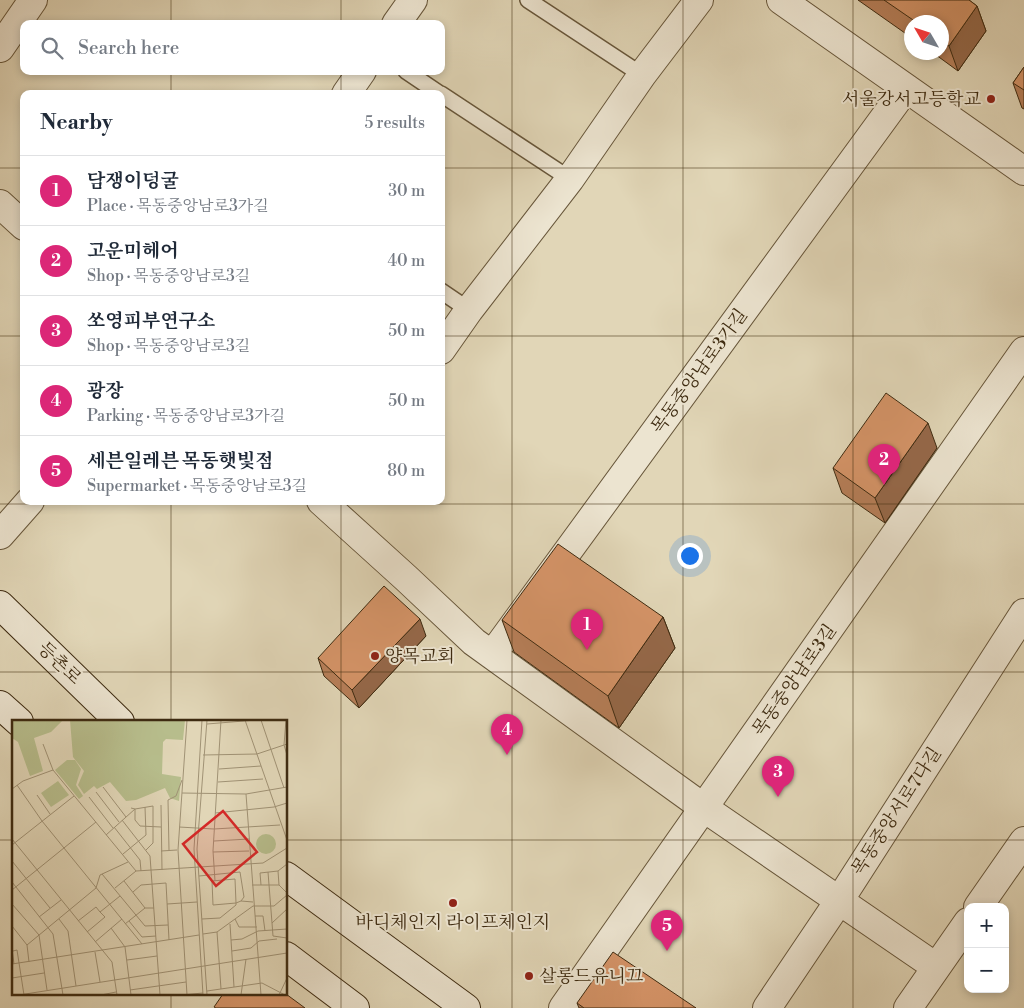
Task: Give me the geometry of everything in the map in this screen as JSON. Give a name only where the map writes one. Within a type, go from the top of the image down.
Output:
[{"type":"street","points":[[0,48],[32,0]]},
{"type":"street","points":[[399,20],[412,0]]},
{"type":"street","points":[[445,344],[469,310],[570,179],[642,76],[699,0]]},
{"type":"street","points":[[781,0],[1024,171]]},
{"type":"street","points":[[349,90],[359,75]]},
{"type":"street","name":"목동중앙남로3가길","points":[[492,655],[906,88]]},
{"type":"street","points":[[0,204],[20,222]]},
{"type":"street","name":"목동중앙남로3길","points":[[563,1008],[1024,351]]},
{"type":"street","points":[[0,535],[26,505]]},
{"type":"street","points":[[330,505],[474,642],[704,808],[936,967]]},
{"type":"street","name":"등촌로","points":[[0,605],[118,720]]},
{"type":"street","name":"목동중앙서로7다길","points":[[767,1008],[1024,613]]},
{"type":"street","points":[[0,705],[16,720]]},
{"type":"street","points":[[981,903],[1024,841]]},
{"type":"street","points":[[288,877],[466,1008]]},
{"type":"street","points":[[908,1008],[964,928]]},
{"type":"street","points":[[288,958],[355,1008]]},
{"type":"lane","points":[[528,0],[642,76]]},
{"type":"lane","points":[[412,75],[435,90]]},
{"type":"lane","points":[[445,97],[570,179]]},
{"type":"lane","points":[[445,294],[469,310]]},
{"type":"building","points":[[884,0],[969,0],[977,6],[949,46],[949,15],[906,15]]},
{"type":"building","points":[[1024,67],[1024,90],[1013,83]]},
{"type":"building","points":[[886,393],[928,423],[875,498],[833,468]]},
{"type":"building","points":[[558,544],[663,617],[608,696],[502,620]]},
{"type":"building","points":[[384,586],[420,619],[352,690],[318,658]]},
{"type":"building","points":[[613,952],[696,1008],[584,1008],[577,1003]]},
{"type":"building","points":[[288,995],[305,1008],[216,1008],[214,1007],[222,996]]},
{"type":"place","name":"서울강서고등학교","points":[[991,99]]},
{"type":"place","name":"고운미헤어","points":[[884,485]]},
{"type":"place","name":"담쟁이덩굴","points":[[587,650]]},
{"type":"place","name":"양목교회","points":[[375,656]]},
{"type":"place","name":"광장","points":[[507,755]]},
{"type":"place","name":"쏘영피부연구소","points":[[778,797]]},
{"type":"place","name":"바디체인지 라이프체인지","points":[[453,903]]},
{"type":"place","name":"세븐일레븐 목동햇빛점","points":[[667,951]]},
{"type":"place","name":"살롱드유니끄","points":[[529,976]]}]
